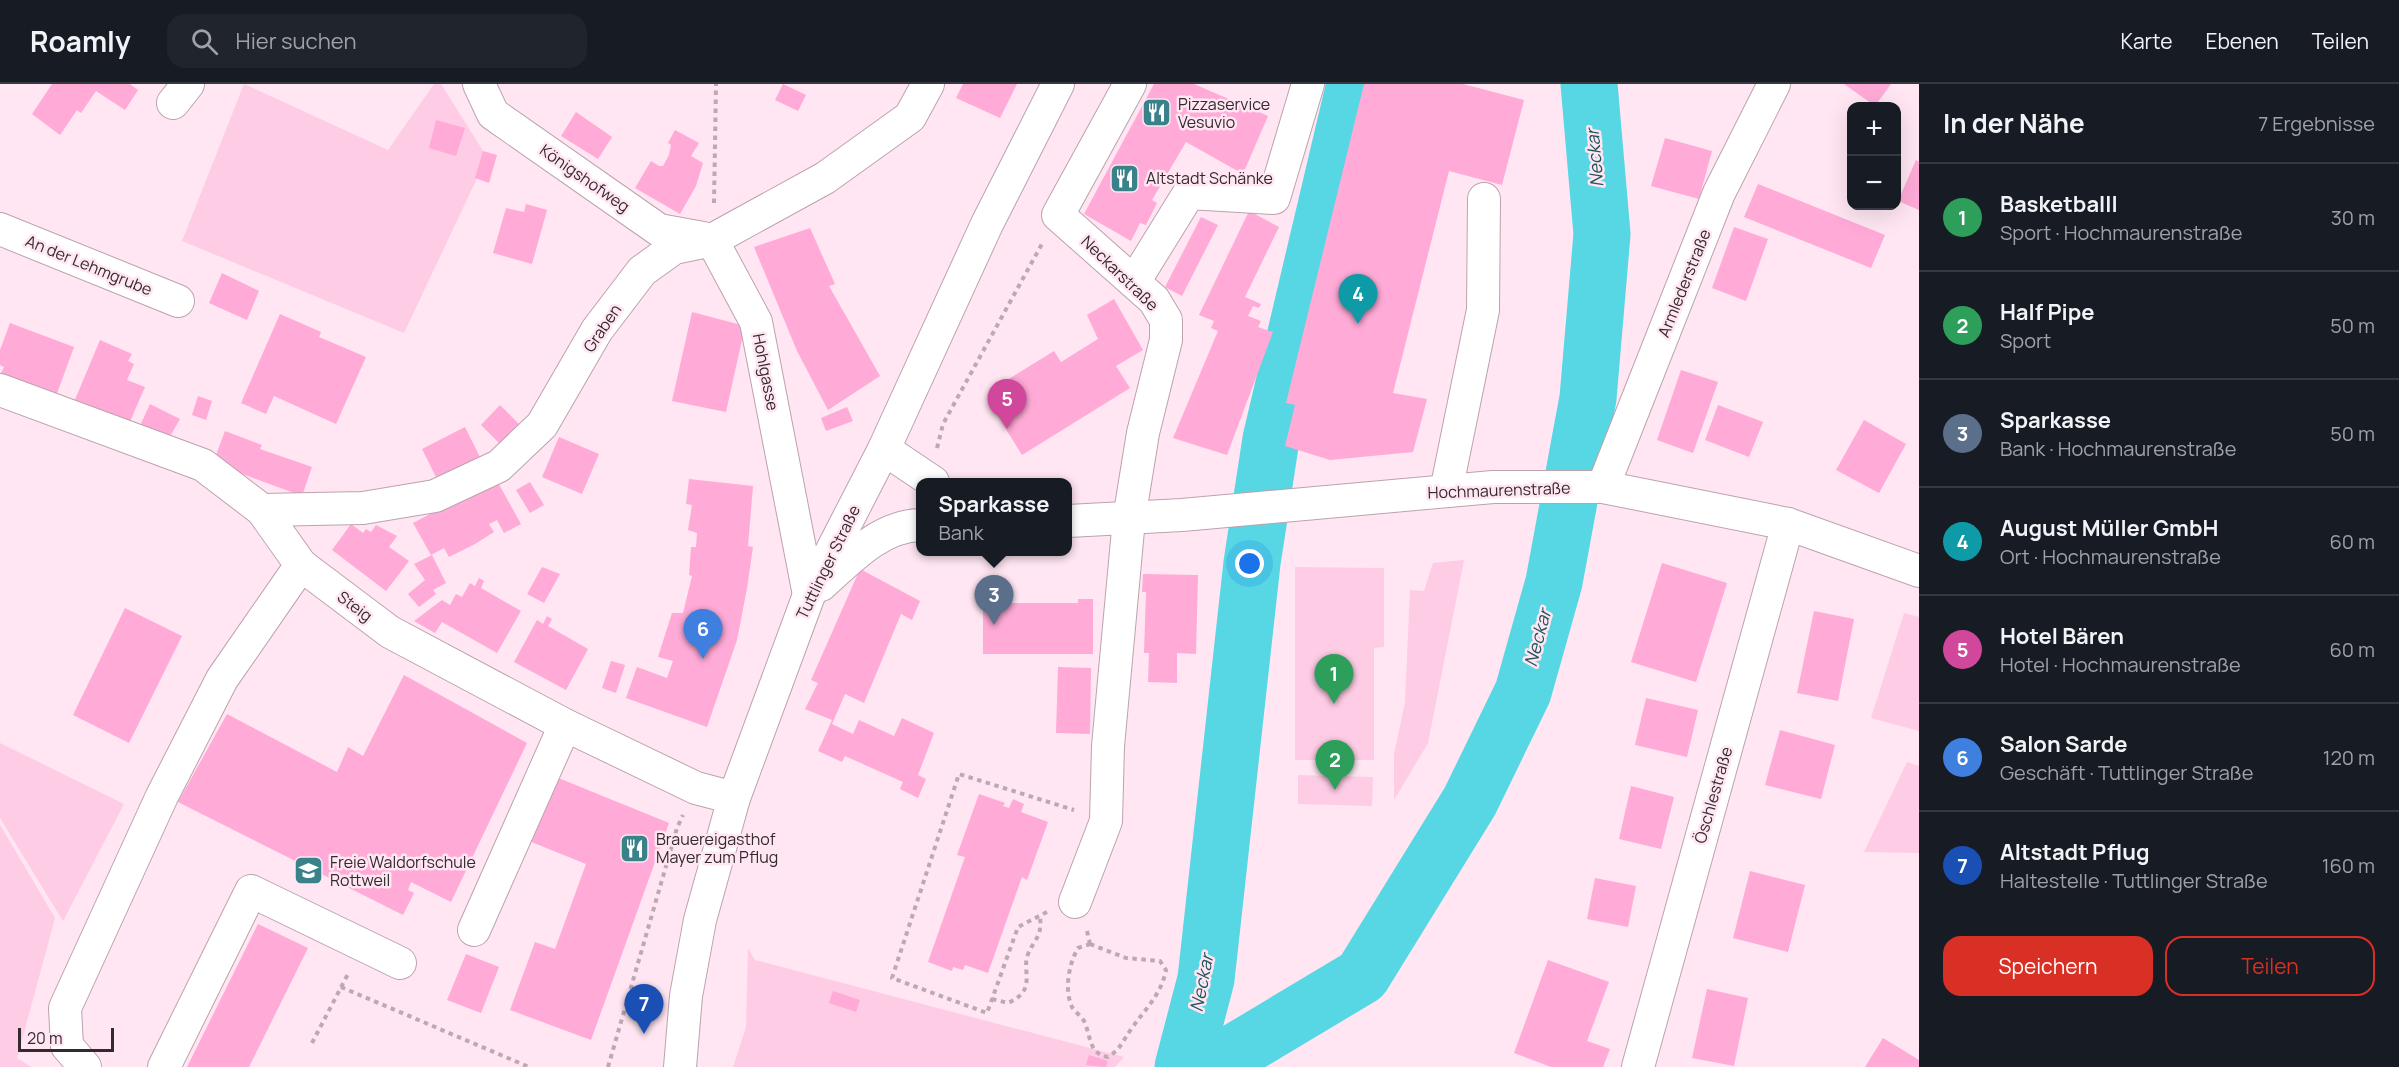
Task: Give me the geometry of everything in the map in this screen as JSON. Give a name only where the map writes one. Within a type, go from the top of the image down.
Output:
[{"type":"street","name":"Königshofweg","points":[[479,84],[493,114],[659,230],[712,240]]},
{"type":"street","name":"Graben","points":[[262,510],[363,508],[435,496],[499,466],[542,425],[597,330],[642,271],[674,248],[712,240],[825,178],[910,117],[928,84]]},
{"type":"street","name":"Tuttlinger Straße","points":[[680,1067],[686,996],[700,920],[734,798],[809,595],[884,449],[987,224],[1058,84]]},
{"type":"street","points":[[1058,215],[1130,84]]},
{"type":"street","points":[[1134,282],[1190,193],[1275,198],[1308,84]]},
{"type":"street","name":"Armlederstraße","points":[[1603,487],[1719,193],[1774,84]]},
{"type":"street","points":[[1446,491],[1483,310],[1484,199]]},
{"type":"street","name":"Neckarstraße","points":[[1058,215],[1154,300],[1166,320],[1166,330],[1143,433],[1129,519],[1108,746],[1106,820],[1075,902]]},
{"type":"street","name":"An der Lehmgrube","points":[[0,230],[178,301]]},
{"type":"street","name":"Hohlgasse","points":[[712,240],[756,322],[809,595]]},
{"type":"street","name":"Steig","points":[[0,390],[203,465],[262,510],[301,565],[390,632],[565,725],[696,788],[734,798]]},
{"type":"street","points":[[884,449],[927,478]]},
{"type":"street","name":"Hochmaurenstraße","points":[[1072,521],[1182,515],[1493,487],[1603,487],[1788,524],[1919,571]]},
{"type":"street","name":"Öschlestraße","points":[[1638,1067],[1788,524]]},
{"type":"street","points":[[809,595],[871,542],[916,525]]},
{"type":"street","points":[[85,1067],[66,1046],[65,1008],[162,796],[222,679],[301,565]]},
{"type":"street","points":[[474,930],[565,725]]},
{"type":"street","points":[[164,1067],[252,891],[400,963]]},
{"type":"path","points":[[712,240],[716,84]]},
{"type":"path","points":[[932,478],[943,424],[1058,215]]},
{"type":"path","points":[[1075,902],[1040,915],[1018,927],[987,1014],[892,978],[959,774],[1106,820]]},
{"type":"path","points":[[608,1067],[677,828],[696,788]]},
{"type":"path","points":[[992,999],[1008,1003],[1015,1000],[1026,986],[1028,953],[1041,930],[1040,915]]},
{"type":"path","points":[[1090,944],[1126,958],[1160,961],[1166,970],[1163,986],[1151,1005],[1132,1027],[1120,1049],[1108,1057],[1101,1056],[1088,1040],[1084,1023],[1071,1006],[1070,962],[1078,948],[1090,944]]},
{"type":"path","points":[[312,1043],[363,945]]},
{"type":"path","points":[[341,987],[529,1067]]},
{"type":"shaded area","points":[[244,84],[388,150],[434,84],[441,84],[487,157],[404,333],[182,241]]},
{"type":"shaded area","points":[[1464,560],[1428,743],[1394,800],[1394,754],[1405,702],[1410,590],[1424,591],[1433,563]]},
{"type":"shaded area","points":[[1295,567],[1384,568],[1384,647],[1374,648],[1374,760],[1295,760]]},
{"type":"shaded area","points":[[1904,613],[1919,617],[1919,731],[1871,718]]},
{"type":"shaded area","points":[[0,743],[124,804],[63,921],[0,818]]},
{"type":"shaded area","points":[[1907,762],[1919,766],[1919,853],[1864,852]]},
{"type":"shaded area","points":[[1298,775],[1373,777],[1372,806],[1298,804]]},
{"type":"shaded area","points":[[0,825],[55,918],[17,1058],[31,1067],[0,1067]]},
{"type":"shaded area","points":[[748,948],[755,960],[1124,1057],[1115,1067],[733,1067],[746,1027]]},
{"type":"building","points":[[52,84],[130,84],[138,90],[125,110],[96,91],[81,113],[77,110],[60,135],[32,114]]},
{"type":"building","points":[[783,84],[806,95],[798,111],[775,100]]},
{"type":"building","points":[[963,84],[1017,84],[1000,118],[956,98]]},
{"type":"building","points":[[1154,84],[1194,84],[1268,116],[1243,174],[1186,142],[1152,200],[1157,203],[1146,225],[1140,223],[1131,241],[1084,214]]},
{"type":"building","points":[[1364,84],[1463,84],[1524,100],[1502,185],[1449,171],[1393,393],[1427,399],[1413,452],[1330,460],[1285,446],[1295,405],[1286,403]]},
{"type":"building","points":[[1844,84],[1891,84],[1878,102],[1869,102]]},
{"type":"building","points":[[576,112],[612,137],[598,159],[561,136]]},
{"type":"building","points":[[436,120],[465,128],[456,156],[429,148]]},
{"type":"building","points":[[675,130],[699,143],[691,156],[703,163],[696,186],[680,214],[635,188],[651,161],[663,166],[669,155],[671,145],[668,143]]},
{"type":"building","points":[[1665,138],[1712,151],[1699,199],[1651,186]]},
{"type":"building","points":[[483,151],[497,155],[489,183],[475,178]]},
{"type":"building","points":[[1916,160],[1919,162],[1919,210],[1901,202],[1901,194]]},
{"type":"building","points":[[1758,184],[1885,235],[1871,268],[1744,217]]},
{"type":"building","points":[[526,204],[547,210],[532,264],[493,253],[506,208],[524,212]]},
{"type":"building","points":[[1249,211],[1279,227],[1245,297],[1261,304],[1259,308],[1253,306],[1248,316],[1261,321],[1258,327],[1273,332],[1227,455],[1173,438],[1218,331],[1211,328],[1214,321],[1199,315]]},
{"type":"building","points":[[1201,217],[1218,225],[1182,296],[1165,287]]},
{"type":"building","points":[[1734,227],[1768,239],[1746,301],[1712,288]]},
{"type":"building","points":[[810,228],[835,284],[829,286],[880,376],[828,410],[797,351],[754,247]]},
{"type":"building","points":[[222,273],[259,291],[247,320],[209,303]]},
{"type":"building","points":[[1114,299],[1143,350],[1116,366],[1130,388],[1022,455],[991,405],[997,401],[991,390],[1054,351],[1061,362],[1098,339],[1087,315]]},
{"type":"building","points":[[692,312],[745,326],[726,412],[672,401]]},
{"type":"building","points":[[280,314],[321,332],[319,337],[366,357],[336,424],[274,396],[266,414],[241,403]]},
{"type":"building","points":[[10,323],[74,347],[56,396],[0,375],[4,367],[0,365],[0,350]]},
{"type":"building","points":[[100,340],[132,354],[128,361],[134,364],[127,380],[145,387],[129,424],[74,402]]},
{"type":"building","points":[[1681,370],[1718,382],[1693,453],[1657,440]]},
{"type":"building","points":[[198,396],[212,401],[206,420],[192,415]]},
{"type":"building","points":[[150,404],[180,419],[168,440],[139,428]]},
{"type":"building","points":[[500,405],[521,426],[502,446],[481,425]]},
{"type":"building","points":[[1718,405],[1763,422],[1749,457],[1705,440]]},
{"type":"building","points":[[847,407],[853,421],[826,431],[821,418]]},
{"type":"building","points":[[1864,420],[1906,444],[1879,493],[1836,470]]},
{"type":"building","points":[[465,427],[480,457],[437,479],[422,449]]},
{"type":"building","points":[[225,431],[262,445],[260,449],[312,467],[302,496],[213,463]]},
{"type":"building","points":[[559,437],[599,454],[582,494],[542,477]]},
{"type":"building","points":[[496,479],[521,524],[504,533],[497,520],[489,524],[494,532],[475,544],[449,557],[444,548],[431,555],[413,523]]},
{"type":"building","points":[[689,479],[753,486],[748,546],[753,547],[747,588],[737,640],[707,727],[626,698],[637,667],[667,678],[673,661],[658,657],[672,613],[683,613],[692,576],[689,575],[691,547],[696,547],[697,533],[688,530],[692,505],[686,504]]},
{"type":"building","points":[[530,482],[544,505],[530,513],[516,490]]},
{"type":"building","points":[[351,524],[363,533],[366,529],[371,532],[376,525],[397,536],[389,547],[409,561],[386,591],[332,550]]},
{"type":"building","points":[[432,555],[446,583],[433,590],[436,594],[419,607],[408,594],[425,580],[414,564]]},
{"type":"building","points":[[1662,563],[1727,583],[1696,682],[1631,662]]},
{"type":"building","points":[[542,567],[560,574],[544,603],[527,594]]},
{"type":"building","points":[[860,569],[920,601],[912,620],[901,614],[864,703],[845,694],[832,724],[853,734],[859,720],[894,736],[902,718],[934,733],[918,775],[926,779],[918,798],[900,789],[903,782],[845,756],[842,762],[818,751],[832,720],[805,709],[818,683],[811,680]]},
{"type":"building","points":[[1143,574],[1198,575],[1196,654],[1177,653],[1177,683],[1148,682],[1149,653],[1144,653],[1146,592],[1142,592]]},
{"type":"building","points":[[479,578],[484,581],[481,588],[521,611],[497,653],[442,622],[435,633],[414,621],[442,600],[450,605],[456,594],[462,597],[470,583],[475,586]]},
{"type":"building","points":[[1078,599],[1093,599],[1093,654],[983,654],[983,603],[1078,603]]},
{"type":"building","points":[[125,608],[182,636],[129,743],[73,715]]},
{"type":"building","points":[[1814,611],[1854,619],[1838,701],[1797,693]]},
{"type":"building","points":[[547,616],[552,619],[548,626],[588,649],[566,690],[514,662],[537,620],[543,624]]},
{"type":"building","points":[[611,661],[625,665],[616,693],[602,688]]},
{"type":"building","points":[[1058,667],[1091,668],[1090,734],[1056,733]]},
{"type":"building","points":[[404,675],[527,743],[451,902],[411,882],[408,890],[414,893],[403,915],[178,802],[227,714],[337,772],[348,747],[363,756]]},
{"type":"building","points":[[1646,698],[1698,710],[1687,757],[1635,745]]},
{"type":"building","points":[[1780,730],[1835,745],[1821,799],[1765,785]]},
{"type":"building","points":[[551,775],[669,823],[591,1040],[510,1010],[535,942],[555,949],[586,864],[524,839]]},
{"type":"building","points":[[1631,786],[1674,797],[1661,849],[1619,839]]},
{"type":"building","points":[[979,794],[1005,803],[1003,806],[1009,808],[1013,799],[1024,804],[1021,812],[1048,822],[1027,880],[1022,877],[988,973],[965,965],[963,970],[953,967],[952,971],[928,962],[965,857],[957,855]]},
{"type":"building","points":[[1750,871],[1805,885],[1788,952],[1733,938]]},
{"type":"building","points":[[1595,878],[1636,886],[1628,927],[1587,919]]},
{"type":"building","points":[[258,924],[308,948],[249,1067],[187,1067]]},
{"type":"building","points":[[466,954],[499,967],[481,1013],[447,1000]]},
{"type":"building","points":[[1548,960],[1609,982],[1587,1041],[1610,1049],[1603,1067],[1551,1067],[1514,1053]]},
{"type":"building","points":[[1707,989],[1748,998],[1734,1066],[1692,1058]]},
{"type":"building","points":[[833,991],[860,1000],[856,1012],[829,1003]]},
{"type":"building","points":[[1883,1038],[1919,1060],[1919,1067],[1865,1067]]},
{"type":"building","points":[[1089,1055],[1108,1061],[1106,1067],[1086,1065]]},
{"type":"waterway","name":"Neckar","points":[[1183,1067],[1206,979],[1252,563],[1271,439],[1355,84]]},
{"type":"waterway","name":"Neckar","points":[[1210,1067],[1362,976],[1470,801],[1523,692],[1554,582],[1588,398],[1602,234],[1589,84]]},
{"type":"place","name":"Pizzaservice Vesuvio","points":[[1157,113]]},
{"type":"place","name":"Altstadt Schänke","points":[[1125,178]]},
{"type":"place","name":"August Müller GmbH","points":[[1358,324]]},
{"type":"place","name":"Hotel Bären","points":[[1007,429]]},
{"type":"place","name":"Sparkasse","points":[[994,625]]},
{"type":"place","name":"Salon Sarde","points":[[703,659]]},
{"type":"place","name":"Basketballl","points":[[1334,704]]},
{"type":"place","name":"Half Pipe","points":[[1335,790]]},
{"type":"place","name":"Brauereigasthof Mayer zum Pflug","points":[[635,848]]},
{"type":"place","name":"Freie Waldorfschule Rottweil","points":[[309,871]]},
{"type":"place","name":"Altstadt Pflug","points":[[644,1034]]}]
